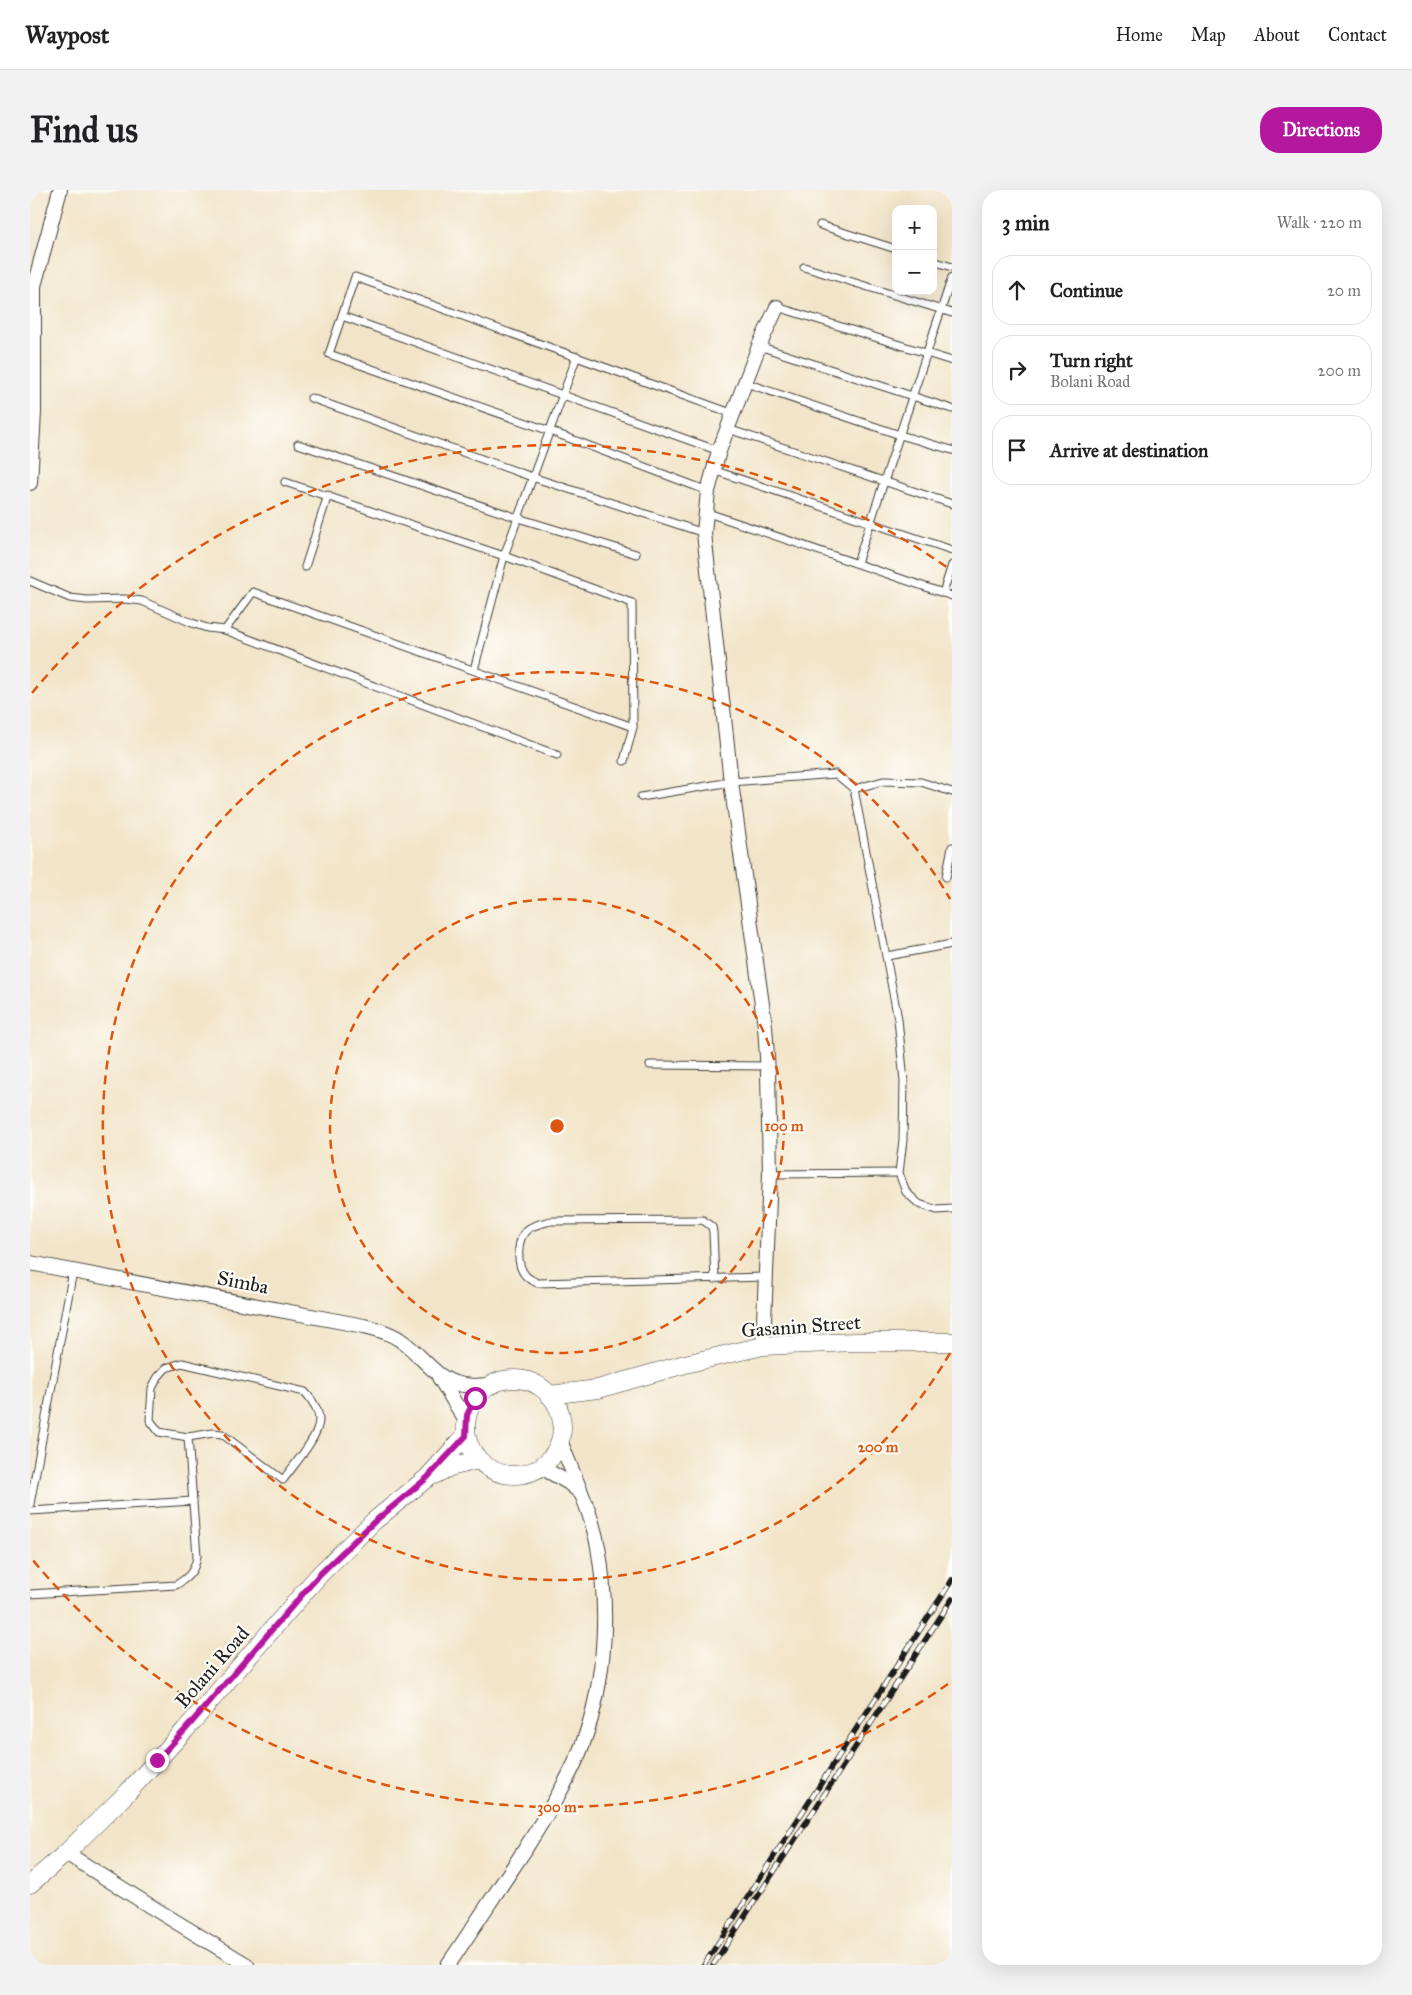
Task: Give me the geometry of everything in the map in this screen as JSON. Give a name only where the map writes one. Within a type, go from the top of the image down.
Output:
[{"type":"street","points":[[30,483],[34,412],[32,286],[60,190]]},
{"type":"street","points":[[764,1346],[770,1174],[768,1066],[762,996],[731,782],[704,533],[708,491],[719,451],[759,346],[777,307]]},
{"type":"street","name":"Simba","points":[[30,1263],[378,1330],[402,1340],[434,1370]]},
{"type":"street","name":"Gasanin Street","points":[[549,1395],[598,1389],[685,1364],[764,1346],[818,1343],[952,1342]]},
{"type":"street","points":[[434,1370],[454,1383],[468,1386],[490,1385],[509,1379],[524,1380],[538,1385],[558,1407],[562,1421],[560,1440],[554,1453],[541,1467],[528,1473],[510,1475],[493,1471],[478,1460],[471,1449],[466,1428],[434,1370]]},
{"type":"street","points":[[466,1428],[472,1402],[490,1385]]},
{"type":"street","name":"Gasanin Street","points":[[562,1421],[571,1407],[581,1398],[598,1389]]},
{"type":"street","name":"Bolani Road","points":[[30,1884],[66,1853],[128,1792],[185,1730],[320,1574],[374,1522],[427,1478],[466,1428]]},
{"type":"street","points":[[448,1965],[563,1788],[579,1754],[598,1685],[603,1651],[604,1614],[597,1546],[588,1510],[560,1440]]},
{"type":"street","name":"Bolani Road","points":[[427,1478],[450,1467],[478,1460]]},
{"type":"street","points":[[541,1467],[582,1493]]},
{"type":"street","points":[[66,1853],[247,1965]]},
{"type":"lane","points":[[820,225],[892,248]]},
{"type":"lane","points":[[937,262],[952,267]]},
{"type":"lane","points":[[804,267],[952,312]]},
{"type":"lane","points":[[708,491],[550,431],[329,354],[355,277],[734,414]]},
{"type":"lane","points":[[857,563],[913,396],[925,353],[952,278]]},
{"type":"lane","points":[[777,307],[952,362]]},
{"type":"lane","points":[[342,316],[719,451]]},
{"type":"lane","points":[[759,346],[952,409]]},
{"type":"lane","points":[[474,670],[504,556],[576,356]]},
{"type":"lane","points":[[746,383],[900,435],[952,450]]},
{"type":"lane","points":[[311,398],[532,477],[704,533]]},
{"type":"lane","points":[[728,429],[952,504]]},
{"type":"lane","points":[[298,444],[518,518],[636,554]]},
{"type":"lane","points":[[713,470],[952,550]]},
{"type":"lane","points":[[285,482],[504,556],[632,603],[633,727],[624,761]]},
{"type":"lane","points":[[305,567],[328,495]]},
{"type":"lane","points":[[705,512],[952,596]]},
{"type":"lane","points":[[943,592],[952,565]]},
{"type":"lane","points":[[30,582],[70,598],[142,601],[192,623],[207,628],[224,630],[557,754]]},
{"type":"lane","points":[[224,630],[253,592],[633,727]]},
{"type":"lane","points":[[641,796],[731,782],[836,774],[854,789],[898,1019],[904,1081],[903,1140],[899,1173],[906,1192],[919,1204],[937,1210],[952,1209]]},
{"type":"lane","points":[[854,789],[883,782],[921,782],[952,792]]},
{"type":"lane","points":[[946,876],[952,847]]},
{"type":"lane","points":[[887,956],[952,944]]},
{"type":"lane","points":[[650,1065],[768,1066]]},
{"type":"lane","points":[[770,1174],[899,1173]]},
{"type":"lane","points":[[715,1279],[712,1227],[703,1220],[551,1221],[529,1228],[523,1234],[520,1243],[520,1267],[526,1276],[537,1283],[766,1278]]},
{"type":"lane","points":[[30,1504],[73,1271]]},
{"type":"lane","points":[[182,1363],[306,1392],[314,1402],[319,1420],[316,1434],[283,1480],[222,1434],[213,1433],[188,1437],[159,1432],[150,1420],[152,1388],[158,1377],[166,1368],[182,1363]]},
{"type":"lane","points":[[30,1594],[176,1585],[188,1577],[195,1568],[197,1556],[188,1437]]},
{"type":"lane","points":[[30,1511],[193,1501]]},
{"type":"railway","points":[[704,1965],[952,1580]]},
{"type":"railway","points":[[713,1965],[952,1599]]},
{"type":"route","points":[[157,1760],[320,1574],[374,1522],[427,1478],[466,1436],[467,1415],[475,1398]]}]
